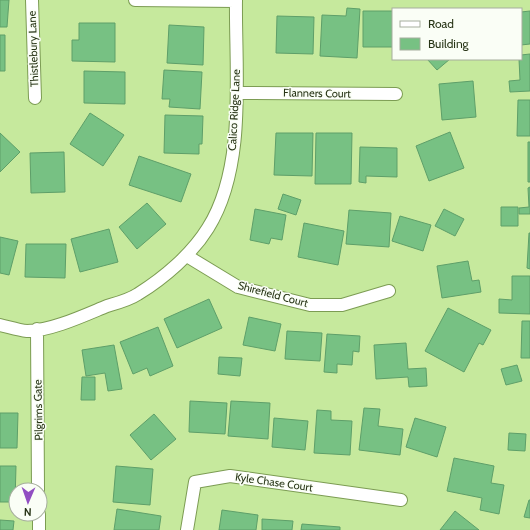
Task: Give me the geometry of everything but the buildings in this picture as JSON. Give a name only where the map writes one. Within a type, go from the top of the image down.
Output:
[{"type":"street","name":"Thistlebury Lane","points":[[32,0],[35,98]]},
{"type":"street","points":[[135,0],[236,1]]},
{"type":"street","name":"Calico Ridge Lane","points":[[0,325],[27,331],[37,329],[64,323],[138,295],[187,256],[208,228],[221,202],[229,173],[235,135],[237,92],[236,1]]},
{"type":"street","name":"Flanners Court","points":[[237,92],[396,94]]},
{"type":"street","name":"Shirefield Court","points":[[187,256],[238,287],[310,305],[342,305],[389,291]]},
{"type":"street","name":"Pilgrims Gate","points":[[37,329],[38,482]]},
{"type":"street","name":"Kyle Chase Court","points":[[187,530],[195,482],[230,476],[401,500]]}]
